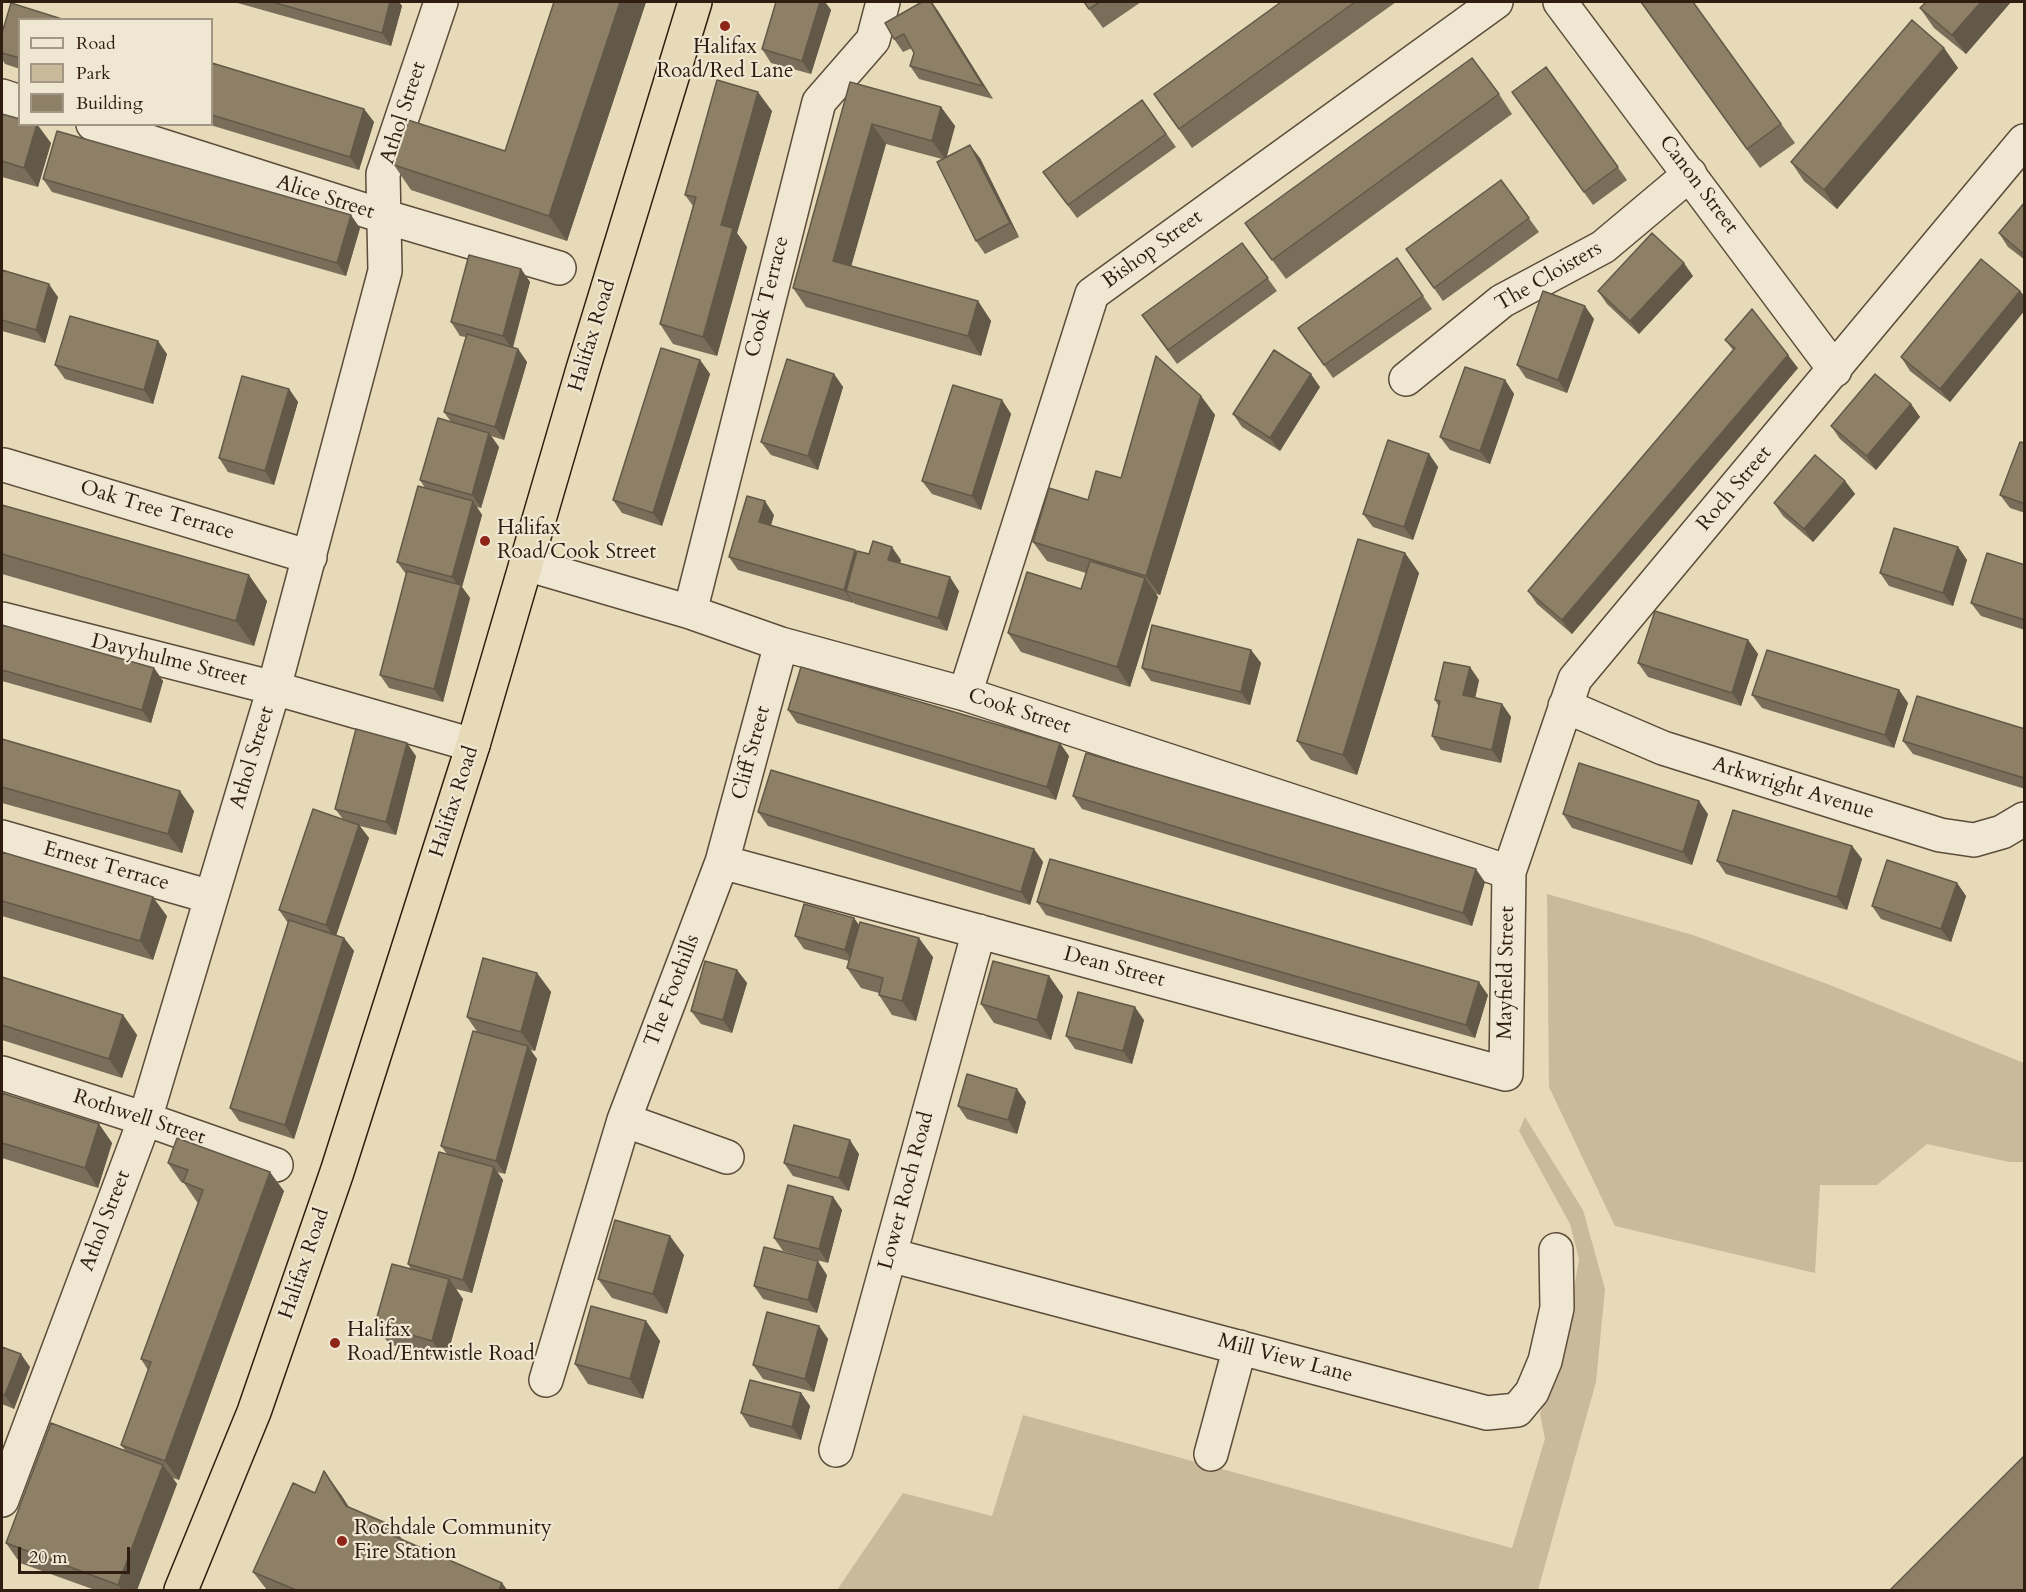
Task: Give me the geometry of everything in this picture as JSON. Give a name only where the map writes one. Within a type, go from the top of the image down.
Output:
[{"type":"highway","name":"Halifax Road","points":[[181,1590],[254,1412],[337,1172],[473,745],[695,2]]},
{"type":"street","name":"Athol Street","points":[[2,1500],[145,1119],[180,1009],[274,688],[385,272],[386,217],[383,174],[441,2]]},
{"type":"street","name":"Cook Terrace","points":[[690,612],[819,102],[873,40],[884,2]]},
{"type":"street","name":"Bishop Street","points":[[964,694],[1092,294],[1496,2]]},
{"type":"street","name":"Canon Street","points":[[1560,2],[1835,370]]},
{"type":"street","points":[[2,96],[18,101]]},
{"type":"street","name":"Alice Street","points":[[99,126],[386,217],[559,268]]},
{"type":"street","name":"Roch Street","points":[[1509,872],[1575,679],[2025,141]]},
{"type":"street","name":"The Cloisters","points":[[1406,379],[1502,301],[1604,246],[1690,174]]},
{"type":"street","name":"Oak Tree Terrace","points":[[4,465],[310,557]]},
{"type":"street","name":"Cook Street","points":[[526,564],[690,612],[782,644],[964,694],[1509,872]]},
{"type":"street","name":"Davyhulme Street","points":[[2,619],[274,688],[473,745]]},
{"type":"street","name":"Cliff Street","points":[[723,862],[782,644]]},
{"type":"street","name":"Arkwright Avenue","points":[[1565,706],[1663,748],[1940,835],[1974,840],[2002,832],[2025,819]]},
{"type":"street","name":"Ernest Terrace","points":[[2,837],[211,897]]},
{"type":"street","name":"Dean Street","points":[[723,862],[1506,1074]]},
{"type":"street","name":"The Foothills","points":[[546,1380],[624,1120],[723,862]]},
{"type":"street","name":"Mayfield Street","points":[[1506,1074],[1509,872]]},
{"type":"street","name":"Lower Roch Road","points":[[836,1450],[979,931]]},
{"type":"street","name":"Rothwell Street","points":[[2,1073],[145,1119],[276,1166]]},
{"type":"street","points":[[624,1120],[727,1157]]},
{"type":"street","name":"Mill View Lane","points":[[890,1255],[1487,1413],[1517,1410],[1532,1392],[1545,1361],[1557,1308],[1556,1250]]},
{"type":"street","points":[[1211,1454],[1240,1347]]},
{"type":"green space","points":[[1547,894],[1693,935],[1830,985],[2024,1063],[2024,1162],[2009,1162],[1927,1144],[1877,1185],[1820,1185],[1815,1273],[1615,1226],[1549,1087]]},
{"type":"green space","points":[[1525,1117],[1583,1210],[1605,1289],[1596,1382],[1538,1590],[837,1590],[903,1493],[992,1516],[1023,1415],[1512,1548],[1545,1439],[1540,1414],[1566,1337],[1579,1259],[1570,1224],[1519,1131]]},
{"type":"building","points":[[272,2],[390,2],[382,33]]},
{"type":"building","points":[[554,2],[620,2],[549,216],[394,165],[408,120],[505,151]]},
{"type":"building","points":[[776,2],[820,2],[802,61],[762,49]]},
{"type":"building","points":[[922,2],[931,2],[983,86],[910,66],[914,53],[904,34],[894,39],[885,23]]},
{"type":"building","points":[[1084,2],[1100,2],[1089,9]]},
{"type":"building","points":[[1281,2],[1355,2],[1179,129],[1154,94]]},
{"type":"building","points":[[1641,2],[1693,2],[1781,124],[1747,149]]},
{"type":"building","points":[[1926,2],[1981,2],[1952,35],[1920,8]]},
{"type":"building","points":[[11,3],[59,18],[18,18],[18,57],[2,53],[2,33]]},
{"type":"building","points":[[1912,20],[1944,48],[1824,190],[1791,162]]},
{"type":"building","points":[[1472,58],[1499,94],[1272,260],[1245,223]]},
{"type":"building","points":[[213,63],[364,109],[350,157],[213,115]]},
{"type":"building","points":[[1546,67],[1618,167],[1584,192],[1512,92]]},
{"type":"building","points":[[717,80],[758,92],[721,225],[733,228],[703,337],[660,324],[696,197],[685,195]]},
{"type":"building","points":[[850,82],[941,107],[932,141],[872,124],[833,261],[978,301],[968,336],[793,288]]},
{"type":"building","points":[[1142,100],[1166,134],[1068,205],[1043,172]]},
{"type":"building","points":[[2,114],[18,118],[18,126],[36,126],[24,168],[2,161]]},
{"type":"building","points":[[57,131],[351,215],[337,263],[43,179]]},
{"type":"building","points":[[970,145],[1010,223],[976,241],[937,162]]},
{"type":"building","points":[[1501,180],[1529,218],[1434,288],[1406,249]]},
{"type":"building","points":[[2025,202],[2025,255],[1999,233]]},
{"type":"building","points":[[1652,233],[1684,263],[1630,321],[1598,291]]},
{"type":"building","points":[[1242,243],[1268,278],[1168,350],[1142,315]]},
{"type":"building","points":[[469,255],[521,269],[503,336],[451,322]]},
{"type":"building","points":[[1397,258],[1423,296],[1324,365],[1298,328]]},
{"type":"building","points":[[1981,259],[2020,291],[1940,389],[1901,357]]},
{"type":"building","points":[[2,270],[49,284],[36,330],[2,320]]},
{"type":"building","points":[[1543,291],[1585,306],[1558,380],[1517,365]]},
{"type":"building","points":[[1752,309],[1788,355],[1562,620],[1528,591],[1735,348],[1725,340]]},
{"type":"building","points":[[70,316],[158,341],[144,390],[55,365]]},
{"type":"building","points":[[467,334],[518,349],[495,427],[444,412]]},
{"type":"building","points":[[661,348],[700,360],[653,513],[613,500]]},
{"type":"building","points":[[1274,350],[1311,374],[1270,438],[1233,414]]},
{"type":"building","points":[[1156,356],[1201,396],[1146,576],[1033,542],[1049,488],[1088,500],[1096,471],[1121,478]]},
{"type":"building","points":[[787,359],[834,374],[808,456],[761,442]]},
{"type":"building","points":[[1465,367],[1505,380],[1480,451],[1440,437]]},
{"type":"building","points":[[1875,374],[1911,404],[1867,456],[1831,426]]},
{"type":"building","points":[[242,376],[289,389],[265,471],[219,458]]},
{"type":"building","points":[[953,385],[1002,400],[972,496],[922,481]]},
{"type":"building","points":[[438,418],[489,433],[472,495],[420,480]]},
{"type":"building","points":[[1388,440],[1429,454],[1404,527],[1363,514]]},
{"type":"building","points":[[2020,442],[2025,443],[2025,504],[2000,495]]},
{"type":"building","points":[[1815,455],[1845,481],[1804,529],[1774,503]]},
{"type":"building","points":[[418,486],[473,501],[452,577],[397,562]]},
{"type":"building","points":[[747,496],[765,501],[759,522],[855,550],[844,590],[729,557]]},
{"type":"building","points":[[2,505],[249,575],[236,621],[2,554]]},
{"type":"building","points":[[1894,528],[1958,547],[1943,593],[1880,573]]},
{"type":"building","points":[[1358,539],[1405,553],[1343,755],[1297,741]]},
{"type":"building","points":[[873,541],[892,547],[888,560],[950,577],[938,618],[846,591],[857,551],[869,554]]},
{"type":"building","points":[[1987,553],[2025,565],[2025,620],[1971,603]]},
{"type":"building","points":[[1090,561],[1145,578],[1117,667],[1008,633],[1027,572],[1081,589]]},
{"type":"building","points":[[407,571],[461,585],[434,689],[380,675]]},
{"type":"building","points":[[1655,611],[1748,640],[1732,693],[1638,663]]},
{"type":"building","points":[[2,625],[154,668],[142,710],[2,670]]},
{"type":"building","points":[[1152,625],[1251,650],[1241,692],[1142,668]]},
{"type":"building","points":[[1767,650],[1899,690],[1885,735],[1752,695]]},
{"type":"building","points":[[1444,662],[1470,667],[1463,695],[1502,704],[1492,750],[1432,736],[1440,701],[1435,700]]},
{"type":"building","points":[[801,667],[1060,743],[1047,787],[788,710]]},
{"type":"building","points":[[1917,696],[2025,729],[2024,778],[1903,741]]},
{"type":"building","points":[[356,729],[407,743],[386,822],[335,809]]},
{"type":"building","points":[[2,739],[180,791],[168,834],[2,787]]},
{"type":"building","points":[[1086,753],[1476,869],[1463,913],[1073,796]]},
{"type":"building","points":[[1579,763],[1699,801],[1683,852],[1563,814]]},
{"type":"building","points":[[771,770],[1034,849],[1021,892],[758,812]]},
{"type":"building","points":[[313,809],[359,825],[326,925],[279,910]]},
{"type":"building","points":[[1733,810],[1852,846],[1837,897],[1717,861]]},
{"type":"building","points":[[2,852],[153,897],[140,941],[2,901]]},
{"type":"building","points":[[1050,859],[1479,982],[1466,1025],[1037,902]]},
{"type":"building","points":[[1887,860],[1957,883],[1941,929],[1872,906]]},
{"type":"building","points":[[804,904],[854,918],[845,950],[795,936]]},
{"type":"building","points":[[289,920],[344,938],[285,1125],[230,1108]]},
{"type":"building","points":[[860,922],[919,938],[902,1001],[879,995],[883,978],[847,968]]},
{"type":"building","points":[[483,958],[537,973],[521,1032],[467,1017]]},
{"type":"building","points":[[705,961],[737,970],[723,1020],[691,1011]]},
{"type":"building","points":[[993,961],[1049,976],[1037,1020],[981,1004]]},
{"type":"building","points":[[2,977],[123,1015],[109,1059],[2,1025]]},
{"type":"building","points":[[1078,992],[1135,1007],[1123,1051],[1066,1036]]},
{"type":"building","points":[[473,1031],[528,1046],[496,1161],[441,1146]]},
{"type":"building","points":[[967,1074],[1017,1089],[1008,1120],[958,1106]]},
{"type":"building","points":[[2,1093],[99,1124],[85,1168],[2,1143]]},
{"type":"building","points":[[794,1125],[850,1140],[839,1178],[784,1163]]},
{"type":"building","points":[[177,1138],[270,1172],[165,1461],[121,1445],[151,1362],[141,1359],[203,1190],[183,1182],[188,1170],[168,1163]]},
{"type":"building","points":[[439,1152],[494,1167],[463,1280],[408,1264]]},
{"type":"building","points":[[788,1185],[833,1197],[819,1249],[774,1238]]},
{"type":"building","points":[[615,1220],[670,1236],[653,1294],[598,1279]]},
{"type":"building","points":[[764,1247],[818,1261],[808,1300],[754,1286]]},
{"type":"building","points":[[392,1264],[449,1279],[432,1341],[375,1324]]},
{"type":"building","points":[[591,1306],[646,1321],[630,1379],[575,1364]]},
{"type":"building","points":[[767,1312],[819,1326],[805,1379],[753,1365]]},
{"type":"building","points":[[2,1347],[21,1354],[5,1395],[2,1394]]},
{"type":"building","points":[[750,1380],[801,1393],[792,1427],[741,1413]]},
{"type":"building","points":[[51,1423],[163,1465],[118,1585],[6,1543]]},
{"type":"building","points":[[2025,1455],[2025,1590],[1890,1590]]},
{"type":"building","name":"Rochdale Community Fire Station","points":[[324,1471],[346,1506],[393,1526],[389,1534],[502,1583],[499,1590],[296,1590],[253,1572],[293,1483],[315,1493]]},
{"type":"place","name":"Halifax Road/Red Lane","points":[[725,26]]},
{"type":"place","name":"Halifax Road/Cook Street","points":[[485,541]]},
{"type":"place","name":"Halifax Road/Entwistle Road","points":[[335,1343]]},
{"type":"place","name":"Rochdale Community Fire Station","points":[[342,1541]]}]
